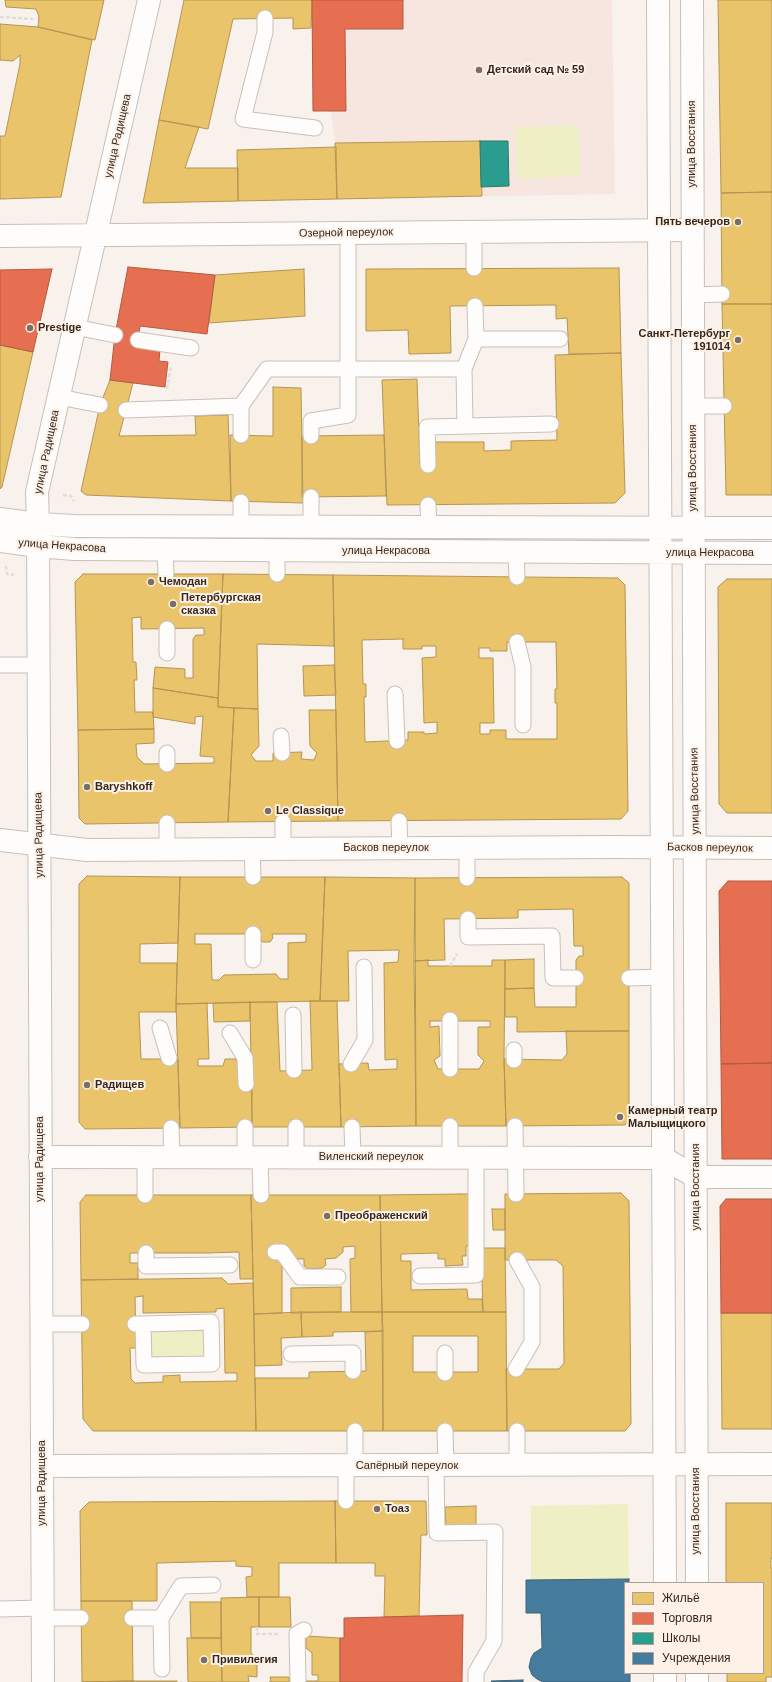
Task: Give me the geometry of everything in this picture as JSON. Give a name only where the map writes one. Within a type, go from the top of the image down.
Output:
[{"type":"street","name":"улица Радищева","points":[[43,1682],[37,492],[148,0]]},
{"type":"street","points":[[658,0],[665,1582]]},
{"type":"street","name":"улица Восстания","points":[[692,0],[693,553],[696,848],[697,1582]]},
{"type":"street","name":"Озерной переулок","points":[[0,236],[692,230]]},
{"type":"street","name":"улица Некрасова","points":[[0,519],[38,524],[74,526],[772,528]]},
{"type":"street","name":"улица Некрасова","points":[[0,541],[74,549],[772,553]]},
{"type":"street","name":"Басков переулок","points":[[0,840],[87,850],[772,848]]},
{"type":"street","name":"Виленский переулок","points":[[40,1157],[663,1158],[696,1177]]},
{"type":"street","points":[[696,1177],[772,1177]]},
{"type":"street","name":"Сапёрный переулок","points":[[42,1466],[772,1464]]},
{"type":"lane","points":[[265,18],[265,32],[243,119],[315,128]]},
{"type":"lane","points":[[474,232],[474,268]]},
{"type":"lane","points":[[311,436],[311,421],[348,415],[348,233]]},
{"type":"lane","points":[[692,295],[722,294]]},
{"type":"lane","points":[[466,426],[464,369],[476,340],[475,306]]},
{"type":"lane","points":[[75,327],[115,335]]},
{"type":"lane","points":[[476,340],[560,339]]},
{"type":"lane","points":[[138,340],[191,348]]},
{"type":"lane","points":[[241,435],[241,406],[267,369],[464,369]]},
{"type":"lane","points":[[59,397],[100,405]]},
{"type":"lane","points":[[126,410],[241,406]]},
{"type":"lane","points":[[693,406],[724,406]]},
{"type":"lane","points":[[428,465],[427,427],[551,424]]},
{"type":"lane","points":[[311,497],[311,527]]},
{"type":"lane","points":[[240,502],[241,527]]},
{"type":"lane","points":[[428,505],[429,528]]},
{"type":"lane","points":[[165,550],[166,574]]},
{"type":"lane","points":[[277,551],[277,574]]},
{"type":"lane","points":[[516,552],[517,577]]},
{"type":"lane","points":[[167,629],[167,653]]},
{"type":"lane","points":[[517,642],[523,667],[524,725]]},
{"type":"lane","points":[[0,665],[38,665]]},
{"type":"lane","points":[[395,694],[397,741]]},
{"type":"lane","points":[[281,736],[282,753]]},
{"type":"lane","points":[[399,821],[400,848]]},
{"type":"lane","points":[[283,822],[283,849]]},
{"type":"lane","points":[[167,823],[167,849]]},
{"type":"lane","points":[[467,848],[468,878]]},
{"type":"lane","points":[[252,849],[253,877]]},
{"type":"lane","points":[[468,918],[468,937],[552,936],[553,978],[576,978]]},
{"type":"lane","points":[[253,934],[253,960]]},
{"type":"lane","points":[[351,1064],[365,1040],[364,967]]},
{"type":"lane","points":[[629,978],[662,977]]},
{"type":"lane","points":[[293,1015],[294,1070]]},
{"type":"lane","points":[[450,1020],[450,1068]]},
{"type":"lane","points":[[160,1028],[169,1058]]},
{"type":"lane","points":[[230,1034],[245,1058],[246,1084]]},
{"type":"lane","points":[[450,1126],[450,1157]]},
{"type":"lane","points":[[515,1126],[516,1194]]},
{"type":"lane","points":[[245,1127],[261,1195]]},
{"type":"lane","points":[[296,1127],[296,1158]]},
{"type":"lane","points":[[352,1127],[353,1157]]},
{"type":"lane","points":[[171,1128],[172,1157]]},
{"type":"lane","points":[[145,1158],[145,1195]]},
{"type":"lane","points":[[420,1276],[476,1275],[476,1158]]},
{"type":"lane","points":[[275,1252],[282,1252],[300,1277],[338,1277]]},
{"type":"lane","points":[[146,1253],[146,1266],[230,1264]]},
{"type":"lane","points":[[516,1369],[532,1342],[532,1286],[517,1260]]},
{"type":"lane","points":[[212,1322],[212,1364],[144,1365],[139,1324],[212,1322]]},
{"type":"lane","points":[[41,1324],[82,1324]]},
{"type":"lane","points":[[291,1354],[353,1353],[353,1372]]},
{"type":"lane","points":[[445,1354],[445,1372]]},
{"type":"lane","points":[[346,1501],[355,1431]]},
{"type":"lane","points":[[445,1431],[441,1466],[437,1533],[495,1532],[494,1641],[476,1672],[476,1682]]},
{"type":"lane","points":[[517,1431],[517,1465]]},
{"type":"lane","points":[[162,1669],[161,1618],[180,1586],[213,1585]]},
{"type":"lane","points":[[0,1609],[81,1618]]},
{"type":"lane","points":[[132,1618],[161,1618]]},
{"type":"lane","points":[[298,1681],[298,1634],[304,1630]]},
{"type":"path","points":[[0,17],[33,19]]},
{"type":"path","points":[[162,409],[176,346]]},
{"type":"path","points":[[257,1627],[257,1634]]},
{"type":"shaded area","name":"Детский сад № 59","points":[[403,0],[612,0],[615,194],[337,199],[335,143],[331,111],[346,111],[345,29],[403,29]]},
{"type":"green space","points":[[579,125],[580,176],[517,179],[515,127]]},
{"type":"green space","points":[[204,1327],[205,1358],[151,1359],[150,1329]]},
{"type":"green space","points":[[628,1504],[629,1579],[531,1581],[531,1506]]},
{"type":"building: Жильё","points":[[5,0],[104,0],[95,40],[38,27],[39,16],[36,9],[6,7]]},
{"type":"building: Жильё","points":[[184,0],[312,0],[311,28],[293,29],[293,18],[233,19],[208,129],[159,120]]},
{"type":"building: Жильё","points":[[718,0],[772,0],[772,192],[721,193]]},
{"type":"building: Жильё","points":[[0,24],[38,27],[92,40],[61,197],[0,199],[0,136],[5,136],[20,64],[20,55],[13,61],[0,60]]},
{"type":"building: Жильё","points":[[159,120],[199,127],[185,168],[238,168],[238,201],[143,203]]},
{"type":"building: Жильё","points":[[480,141],[482,196],[337,199],[335,143]]},
{"type":"building: Жильё","points":[[336,147],[337,199],[238,201],[237,150]]},
{"type":"building: Жильё","points":[[772,192],[772,304],[722,304],[721,193]]},
{"type":"building: Жильё","points":[[619,268],[621,353],[569,354],[567,318],[556,319],[556,305],[450,306],[451,353],[409,354],[408,330],[366,331],[366,269]]},
{"type":"building: Жильё","points":[[304,269],[305,316],[209,323],[215,275]]},
{"type":"building: Жильё","points":[[722,304],[772,304],[772,495],[726,495]]},
{"type":"building: Жильё","points":[[0,345],[33,352],[2,487],[0,489]]},
{"type":"building: Жильё","points":[[621,353],[625,493],[615,503],[387,505],[382,380],[417,379],[420,465],[435,465],[434,442],[484,442],[484,451],[511,450],[511,441],[557,440],[555,355]]},
{"type":"building: Жильё","points":[[110,380],[133,383],[119,436],[196,435],[195,416],[228,415],[231,501],[86,495],[81,491],[100,405]]},
{"type":"building: Жильё","points":[[273,387],[301,388],[303,503],[231,501],[230,435],[273,436]]},
{"type":"building: Жильё","points":[[384,435],[386,496],[302,497],[302,436]]},
{"type":"building: Жильё","points":[[83,574],[223,574],[218,698],[153,688],[155,667],[185,669],[185,678],[193,678],[193,639],[196,635],[204,635],[204,628],[141,629],[141,617],[132,618],[133,662],[136,662],[137,680],[134,680],[135,712],[153,712],[154,729],[78,730],[75,582]]},
{"type":"building: Жильё","points":[[223,574],[333,575],[334,646],[257,644],[258,709],[218,707]]},
{"type":"building: Жильё","points":[[333,575],[618,578],[625,585],[628,811],[621,819],[338,821]],"holes":[[[403,639],[403,649],[422,649],[422,646],[436,646],[436,657],[422,658],[424,723],[437,722],[437,733],[424,734],[424,732],[408,732],[408,740],[365,742],[364,697],[366,697],[366,684],[363,684],[362,640]],[[507,642],[556,642],[557,689],[555,689],[555,703],[557,703],[557,739],[506,739],[506,730],[490,730],[490,734],[480,734],[480,723],[494,723],[493,658],[479,658],[479,648],[490,648],[490,651],[507,651]]]},
{"type":"building: Жильё","points":[[727,579],[772,579],[772,813],[727,813],[719,804],[718,587]]},
{"type":"building: Жильё","points":[[334,665],[336,695],[304,696],[303,666]]},
{"type":"building: Жильё","points":[[153,688],[218,698],[218,707],[234,708],[228,822],[85,824],[79,818],[78,730],[154,729],[154,743],[136,744],[137,757],[144,764],[214,763],[214,757],[200,756],[203,716],[195,717],[195,724],[153,717]]},
{"type":"building: Жильё","points":[[234,708],[258,709],[259,746],[251,755],[256,761],[273,761],[273,753],[302,752],[301,759],[314,760],[317,753],[310,746],[309,710],[336,710],[338,821],[228,822]]},
{"type":"building: Жильё","points":[[87,876],[180,877],[178,943],[140,944],[140,963],[177,963],[176,1012],[139,1012],[141,1059],[178,1059],[180,1128],[85,1129],[79,1122],[79,884]]},
{"type":"building: Жильё","points":[[180,877],[325,877],[320,1001],[176,1004]],"holes":[[[195,934],[260,934],[262,942],[270,942],[273,938],[272,934],[306,934],[306,942],[288,943],[288,979],[280,979],[276,974],[224,975],[219,980],[212,980],[211,944],[195,944]]]},
{"type":"building: Жильё","points":[[325,877],[415,878],[416,1126],[341,1127],[339,1064],[368,1063],[369,1070],[397,1069],[397,1059],[385,1060],[384,963],[398,962],[399,950],[348,951],[349,1001],[320,1001]]},
{"type":"building: Жильё","points":[[622,877],[629,883],[629,1031],[517,1032],[517,1017],[505,1017],[505,989],[534,988],[535,1007],[576,1007],[576,960],[579,956],[583,956],[583,946],[574,946],[573,909],[518,910],[518,918],[444,919],[445,960],[414,961],[415,878]]},
{"type":"building: Жильё","points":[[534,959],[534,988],[505,989],[505,960]]},
{"type":"building: Жильё","points":[[428,960],[428,966],[492,966],[492,960],[505,960],[504,1059],[506,1126],[416,1126],[414,961]],"holes":[[[430,1021],[490,1021],[490,1027],[478,1027],[478,1055],[484,1061],[479,1069],[438,1069],[434,1060],[440,1056],[439,1026],[430,1027]]]},
{"type":"building: Жильё","points":[[310,1001],[337,1001],[341,1127],[252,1127],[250,1002],[277,1002],[280,1071],[312,1070]]},
{"type":"building: Жильё","points":[[250,1002],[250,1021],[214,1022],[213,1003]]},
{"type":"building: Жильё","points":[[207,1003],[209,1059],[198,1059],[198,1066],[223,1066],[225,1059],[236,1059],[252,1084],[252,1127],[180,1128],[176,1004]]},
{"type":"building: Жильё","points":[[566,1031],[629,1031],[629,1119],[625,1125],[506,1126],[504,1059],[562,1060],[567,1054]]},
{"type":"building: Жильё","points":[[621,1193],[629,1201],[631,1424],[625,1431],[507,1431],[506,1369],[559,1369],[564,1363],[563,1266],[556,1260],[505,1260],[505,1194]]},
{"type":"building: Жильё","points":[[471,1194],[471,1246],[466,1246],[466,1256],[462,1256],[463,1265],[445,1266],[445,1259],[438,1259],[438,1253],[401,1254],[401,1261],[411,1261],[411,1290],[467,1289],[468,1299],[482,1299],[483,1312],[382,1312],[380,1195]]},
{"type":"building: Жильё","points":[[86,1195],[251,1195],[253,1279],[240,1279],[239,1252],[130,1253],[130,1263],[138,1263],[138,1279],[81,1280],[80,1202]]},
{"type":"building: Жильё","points":[[251,1195],[380,1195],[382,1312],[351,1312],[350,1259],[355,1258],[355,1246],[343,1247],[343,1252],[336,1258],[325,1259],[326,1265],[322,1268],[308,1269],[304,1266],[304,1259],[297,1259],[289,1251],[288,1246],[275,1247],[275,1260],[282,1259],[282,1313],[254,1314]]},
{"type":"building: Жильё","points":[[492,1209],[505,1209],[505,1230],[493,1230]]},
{"type":"building: Жильё","points":[[481,1248],[505,1248],[506,1312],[483,1312]]},
{"type":"building: Жильё","points":[[222,1278],[228,1284],[253,1283],[256,1431],[93,1431],[83,1419],[81,1280]],"holes":[[[143,1296],[143,1313],[216,1312],[216,1309],[224,1308],[225,1373],[237,1373],[237,1381],[180,1382],[180,1375],[163,1376],[163,1382],[135,1383],[131,1379],[130,1348],[136,1348],[135,1297]]]},
{"type":"building: Жильё","points":[[341,1287],[341,1312],[291,1313],[291,1288]]},
{"type":"building: Жильё","points":[[301,1312],[382,1312],[383,1331],[333,1332],[333,1336],[302,1337]]},
{"type":"building: Жильё","points":[[301,1312],[302,1337],[281,1338],[282,1365],[255,1366],[254,1314]]},
{"type":"building: Жильё","points":[[382,1312],[506,1312],[507,1431],[383,1431]],"holes":[[[413,1336],[478,1336],[478,1372],[413,1372]]]},
{"type":"building: Жильё","points":[[721,1313],[772,1313],[772,1429],[722,1429]]},
{"type":"building: Жильё","points":[[383,1331],[383,1431],[256,1431],[255,1378],[309,1378],[309,1372],[366,1371],[365,1332]]},
{"type":"building: Жильё","points":[[335,1501],[426,1501],[427,1535],[421,1535],[419,1616],[384,1617],[385,1576],[375,1576],[375,1563],[336,1563]]},
{"type":"building: Жильё","points":[[335,1501],[336,1563],[279,1563],[279,1597],[247,1597],[246,1577],[252,1576],[252,1567],[236,1566],[236,1561],[157,1563],[157,1601],[81,1601],[80,1511],[89,1502]]},
{"type":"building: Жильё","points":[[726,1503],[772,1503],[772,1677],[766,1677],[766,1682],[727,1682],[727,1674],[764,1674],[764,1582],[726,1582]]},
{"type":"building: Жильё","points":[[476,1506],[476,1526],[446,1527],[445,1507]]},
{"type":"building: Жильё","points":[[259,1597],[259,1627],[251,1627],[251,1653],[257,1659],[257,1677],[248,1676],[249,1682],[222,1682],[221,1598]]},
{"type":"building: Жильё","points":[[259,1597],[290,1597],[291,1627],[259,1627]]},
{"type":"building: Жильё","points":[[81,1601],[132,1601],[133,1681],[82,1682]]},
{"type":"building: Жильё","points":[[190,1602],[221,1602],[221,1638],[191,1638]]},
{"type":"building: Жильё","points":[[306,1636],[340,1638],[340,1682],[271,1682],[270,1677],[289,1677],[289,1681],[318,1681],[318,1675],[312,1675],[312,1653],[306,1648]]},
{"type":"building: Жильё","name":"Привилегия","points":[[187,1638],[221,1638],[222,1682],[188,1682]]},
{"type":"building: Жильё","points":[[133,1681],[133,1682],[82,1682]]},
{"type":"building: Жильё","points":[[177,1681],[177,1682],[133,1682]]},
{"type":"building: Торговля","points":[[312,0],[403,0],[403,29],[345,29],[346,111],[313,111]]},
{"type":"building: Торговля","points":[[128,267],[215,275],[207,334],[140,326],[137,348],[160,350],[159,361],[168,362],[165,387],[110,380],[115,335]]},
{"type":"building: Торговля","points":[[52,269],[33,352],[0,345],[0,270]]},
{"type":"building: Торговля","points":[[728,881],[772,881],[772,1063],[721,1064],[719,891]]},
{"type":"building: Торговля","points":[[772,1063],[772,1159],[722,1159],[721,1064]]},
{"type":"building: Торговля","points":[[726,1199],[772,1199],[772,1313],[721,1313],[720,1206]]},
{"type":"building: Торговля","points":[[463,1615],[462,1682],[340,1682],[340,1638],[344,1638],[344,1618]]},
{"type":"building: Школы","points":[[480,141],[508,141],[509,186],[481,187]]},
{"type":"building: Учреждения","points":[[629,1579],[629,1582],[624,1582],[624,1674],[630,1674],[630,1682],[543,1682],[532,1675],[529,1667],[531,1658],[534,1653],[542,1648],[541,1613],[526,1613],[526,1580]]},
{"type":"building: Учреждения","points":[[523,1680],[523,1682],[491,1681]]},
{"type":"place","name":"Детский сад № 59","points":[[479,70]]},
{"type":"place","name":"Пять вечеров","points":[[738,222]]},
{"type":"place","name":"Prestige","points":[[30,328]]},
{"type":"place","name":"Санкт-Петербург 191014","points":[[738,340]]},
{"type":"place","name":"Чемодан","points":[[151,582]]},
{"type":"place","name":"Петербургская сказка","points":[[173,604]]},
{"type":"place","name":"Baryshkoff","points":[[87,787]]},
{"type":"place","name":"Le Classique","points":[[268,811]]},
{"type":"place","name":"Радищев","points":[[87,1085]]},
{"type":"place","name":"Камерный театр Малыщицкого","points":[[620,1117]]},
{"type":"place","name":"Преображенский","points":[[327,1216]]},
{"type":"place","name":"Тоаз","points":[[377,1509]]},
{"type":"place","name":"Привилегия","points":[[204,1660]]}]
